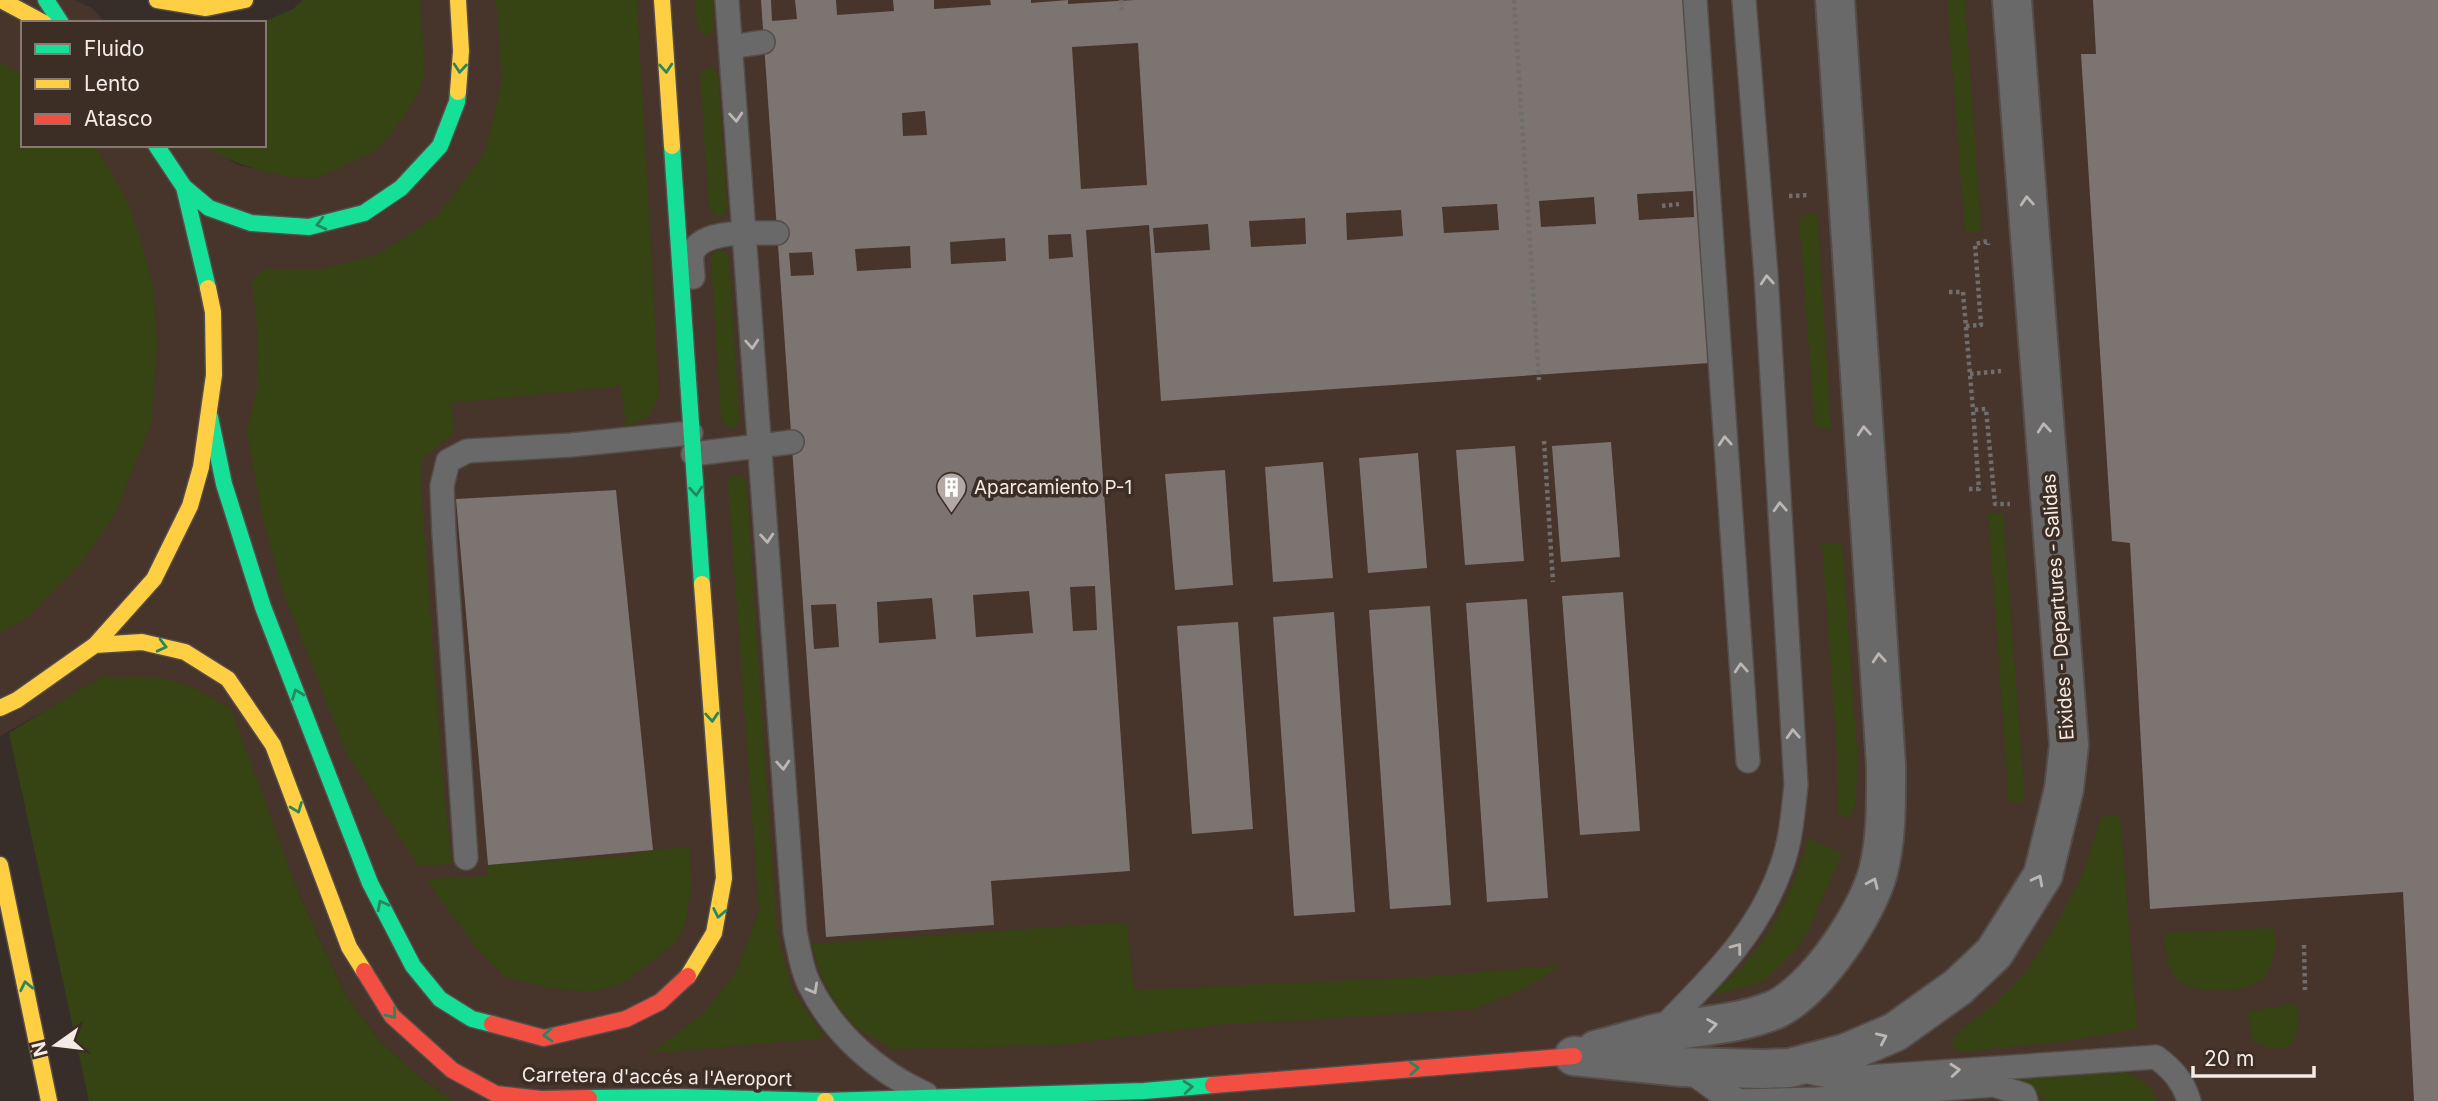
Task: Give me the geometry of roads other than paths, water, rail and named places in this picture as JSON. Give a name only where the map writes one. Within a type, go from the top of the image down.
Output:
[{"type":"main road","points":[[1,0],[41,21]]},
{"type":"main road","points":[[46,0],[60,21]]},
{"type":"main road","points":[[157,0],[206,8],[245,0]]},
{"type":"main road","points":[[157,147],[184,187],[209,208],[251,223],[309,227],[363,213],[401,188],[440,146],[457,102],[461,51],[458,0]]},
{"type":"main road","points":[[210,417],[224,484],[264,607],[370,883],[413,966],[440,999],[472,1019],[544,1038],[626,1019],[660,1002],[686,979],[715,933],[724,878],[662,0]]},
{"type":"main road","points":[[0,708],[17,700],[95,645],[154,579],[190,506],[201,467],[215,375],[213,312],[184,187]]},
{"type":"main road","name":"Carretera d'accés a l'Aeroport","points":[[95,645],[142,642],[185,652],[228,679],[273,745],[349,947],[392,1016],[452,1070],[496,1094],[541,1099],[678,1097],[825,1101],[1144,1091],[1574,1056]]},
{"type":"main road","points":[[0,865],[49,1101]]},
{"type":"street","points":[[1574,1056],[1657,1034],[1728,1022],[1773,1010],[1796,997],[1822,971],[1862,908],[1877,874],[1886,823],[1886,765],[1835,0]]},
{"type":"street","name":"Eixides - Departures - Salidas","points":[[1574,1056],[1682,1067],[1762,1069],[1790,1068],[1846,1053],[1895,1032],[1941,1002],[1994,953],[2043,875],[2064,789],[2069,745],[2012,0]]},
{"type":"street","points":[[1076,1101],[1144,1091]]},
{"type":"lane","points":[[727,0],[795,932],[809,984],[825,1009],[864,1055],[887,1073],[935,1098]]},
{"type":"lane","points":[[1695,0],[1748,761]]},
{"type":"lane","points":[[1657,1034],[1723,966],[1757,920],[1783,864],[1792,825],[1796,785],[1766,275],[1744,0]]},
{"type":"lane","points":[[731,47],[764,42]]},
{"type":"lane","points":[[687,383],[693,288],[692,254],[702,240],[716,236],[777,233]]},
{"type":"lane","points":[[466,858],[444,534],[442,486],[447,461],[467,451],[571,445],[760,446],[792,442]]},
{"type":"lane","points":[[1790,1068],[1828,1076],[1866,1077],[2156,1057],[2171,1068],[2184,1084],[2189,1101]]},
{"type":"lane","points":[[1682,1067],[1720,1093],[1741,1101],[1817,1099],[1994,1085],[2024,1095],[2026,1101]]},
{"type":"place","name":"Aparcamiento P-1","points":[[951,514]]}]
